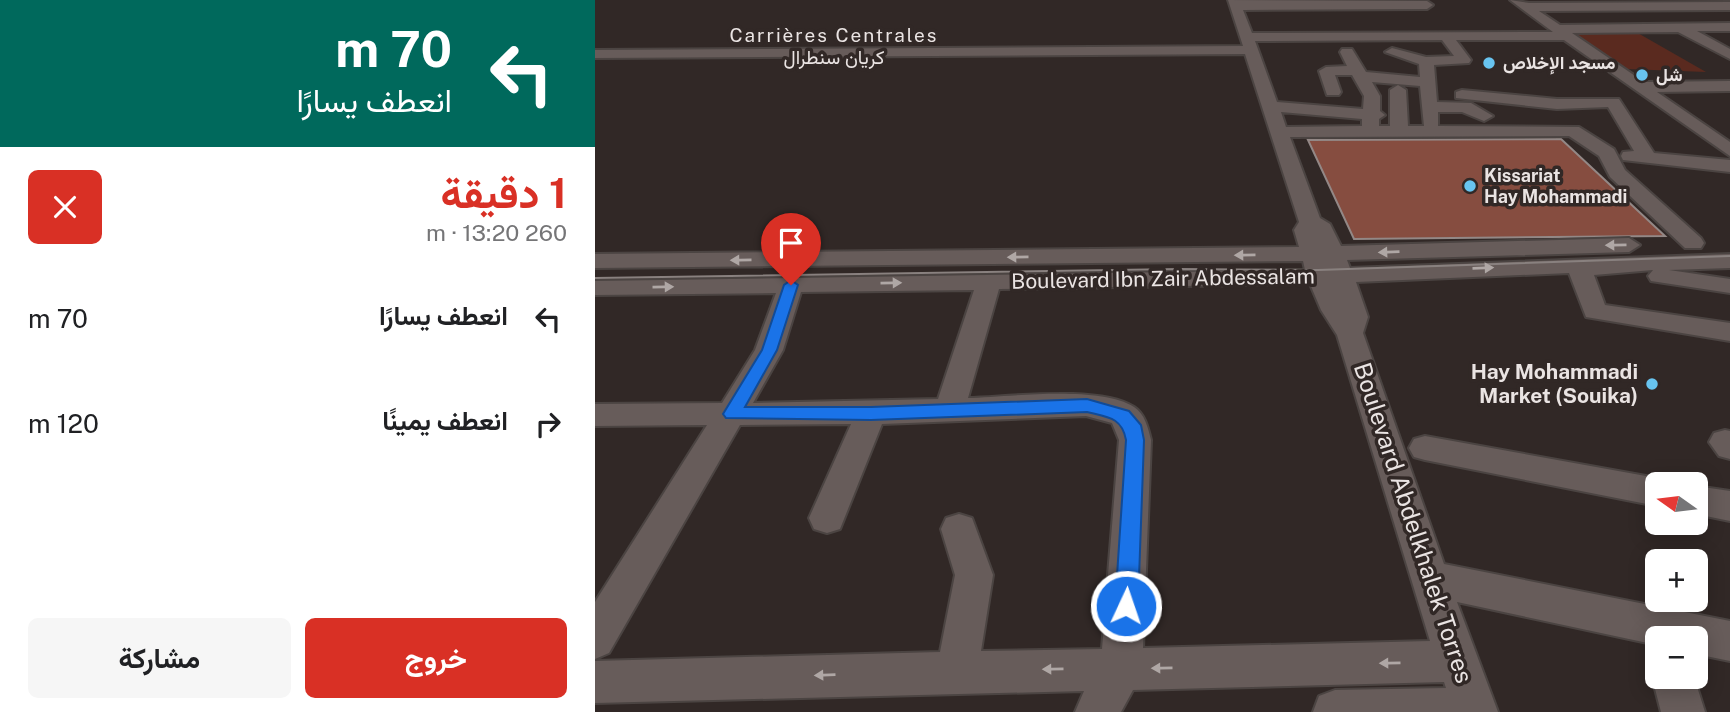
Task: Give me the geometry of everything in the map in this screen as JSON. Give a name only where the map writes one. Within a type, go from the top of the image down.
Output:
[{"type":"street","points":[[1235,3],[1331,3],[1386,7],[1427,5],[1422,0]]},
{"type":"street","name":"Boulevard Abdelkhalek Torres","points":[[1235,3],[1255,48],[1268,99],[1310,222],[1305,230],[1327,265],[1335,318],[1352,322],[1431,579],[1476,710]]},
{"type":"street","points":[[1520,3],[1730,6]]},
{"type":"street","points":[[1520,3],[1730,150]]},
{"type":"street","points":[[1635,3],[1728,53]]},
{"type":"street","points":[[1286,5],[1294,19],[1350,19],[1364,36]]},
{"type":"street","points":[[595,54],[1255,48],[1408,31],[1445,35],[1730,27]]},
{"type":"street","points":[[1445,35],[1464,60],[1461,83],[1488,118],[1573,131],[1592,126],[1581,103]]},
{"type":"street","points":[[1380,36],[1381,52],[1428,95]]},
{"type":"street","points":[[1268,99],[1319,92],[1356,71],[1381,52]]},
{"type":"street","points":[[1319,92],[1326,72],[1356,71],[1428,95],[1461,83]]},
{"type":"street","points":[[1356,71],[1398,90],[1573,131],[1607,153],[1730,166]]},
{"type":"street","points":[[1356,71],[1371,123]]},
{"type":"street","points":[[1279,132],[1371,123],[1399,124],[1428,95],[1461,83],[1557,104],[1613,102],[1647,157]]},
{"type":"street","points":[[1640,87],[1730,86]]},
{"type":"street","points":[[1398,90],[1399,124]]},
{"type":"street","points":[[1268,99],[1371,123]]},
{"type":"street","points":[[1694,125],[1730,125]]},
{"type":"street","points":[[1607,153],[1617,173],[1693,243]]},
{"type":"street","name":"Boulevard Ibn Zair Abdessalam","points":[[595,288],[989,282],[1730,243]]},
{"type":"street","name":"Boulevard Ibn Zair Abdessalam","points":[[595,261],[1327,265],[1396,272],[1730,261]]},
{"type":"street","points":[[1728,335],[1595,311],[1579,265],[1730,286]]},
{"type":"street","points":[[1352,322],[1396,272]]},
{"type":"street","points":[[949,411],[989,282]]},
{"type":"street","points":[[595,639],[769,350],[791,285]]},
{"type":"street","points":[[595,415],[871,413],[1087,405],[1123,415],[1132,425],[1135,440],[1121,669],[1097,712]]},
{"type":"street","points":[[827,518],[871,413]]},
{"type":"street","points":[[1425,449],[1645,490]]},
{"type":"street","points":[[1708,502],[1730,506]]},
{"type":"street","points":[[957,672],[974,575],[958,530]]},
{"type":"street","points":[[1431,579],[1645,630]]},
{"type":"street","points":[[1708,639],[1730,641]]},
{"type":"street","points":[[595,682],[1458,661]]},
{"type":"street","points":[[1676,689],[1683,712]]},
{"type":"street","points":[[1335,712],[1476,710]]},
{"type":"shaded area","points":[[1571,32],[1636,32],[1706,72],[1626,69]]},
{"type":"building","name":"Kissariat Hay Mohammadi","points":[[1561,139],[1665,236],[1354,239],[1308,140]]},
{"type":"tram line","points":[[595,278],[1179,269],[1318,270],[1730,256]]},
{"type":"place","name":"مسجد الإخلاص","points":[[1489,63]]},
{"type":"place","name":"شل","points":[[1642,75]]},
{"type":"place","name":"Kissariat Hay Mohammadi","points":[[1470,186]]},
{"type":"place","name":"Hay Mohammadi Market (Souika)","points":[[1652,384]]},
{"type":"district","name":"Carrières Centrales كريان سنطرال","points":[[834,46]]},
{"type":"route","points":[[791,285],[769,350],[732,414],[871,413],[1087,405],[1123,415],[1132,425],[1135,440],[1126,606]]}]
